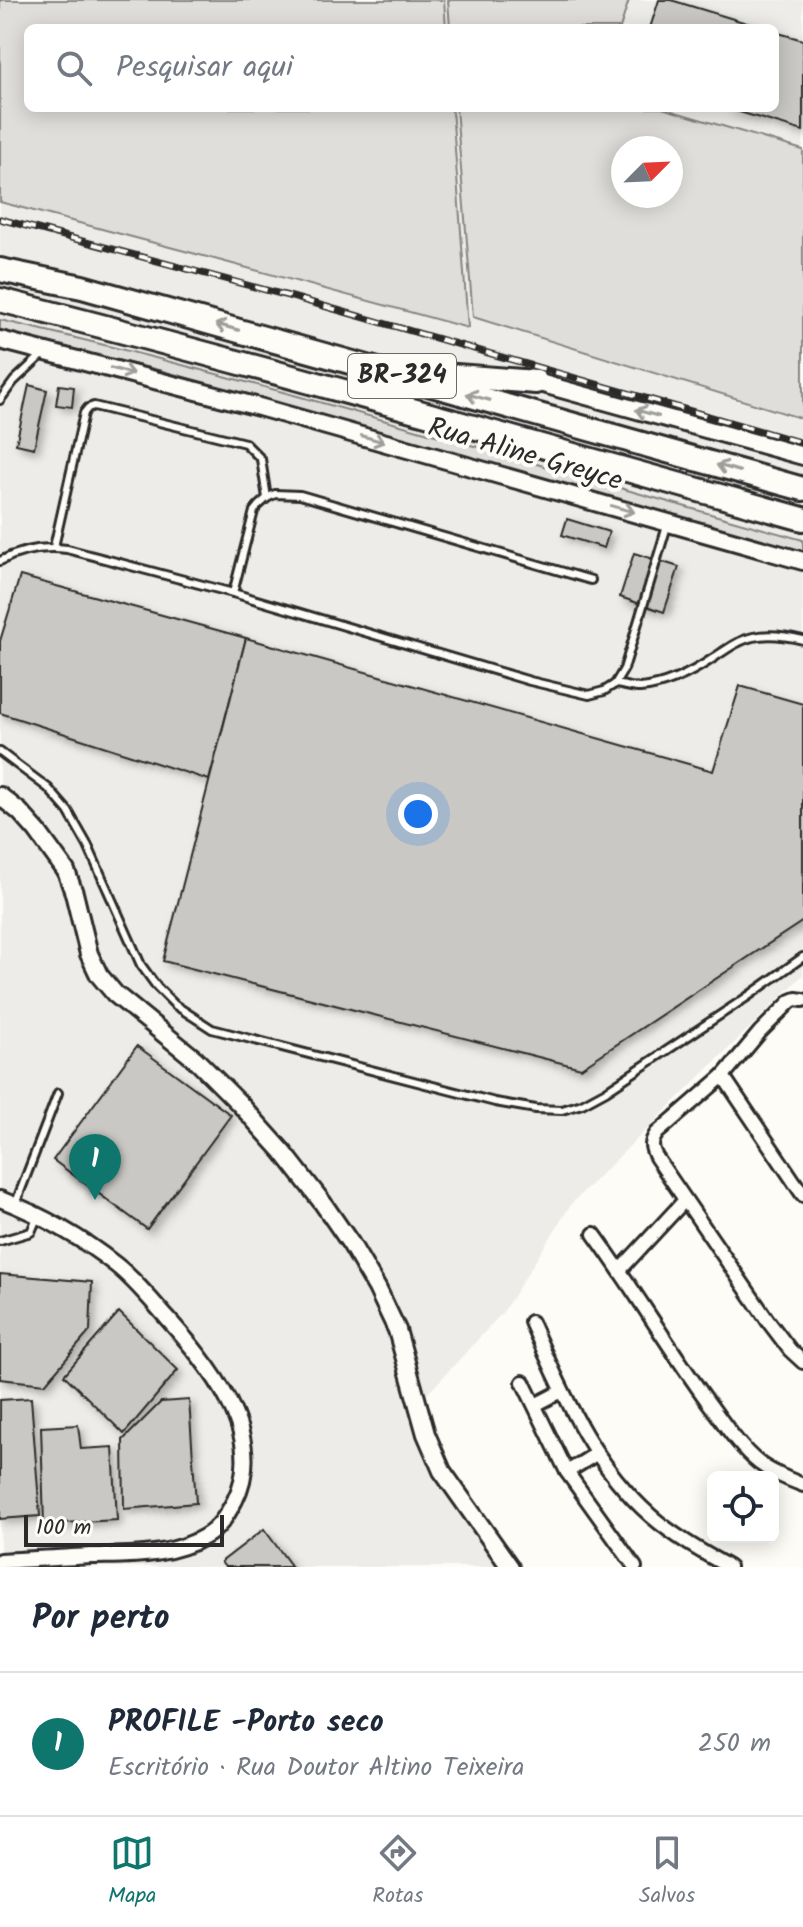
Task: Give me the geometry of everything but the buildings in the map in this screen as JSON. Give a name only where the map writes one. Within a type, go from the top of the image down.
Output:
[{"type":"highway","name":"BR-324","points":[[0,270],[82,287],[803,489]]},
{"type":"highway","name":"BR-324","points":[[0,300],[337,389],[803,519]]},
{"type":"highway","points":[[373,367],[536,382]]},
{"type":"main road","name":"Rua Aline Greyce","points":[[0,340],[259,407],[803,561]]},
{"type":"main road","points":[[536,382],[803,456]]},
{"type":"main road","points":[[0,796],[37,831],[66,871],[89,954],[99,975],[115,994],[195,1059],[239,1103],[283,1152],[351,1244],[397,1330],[426,1434],[442,1471],[510,1567]]},
{"type":"street","points":[[803,1000],[791,1001],[723,1076],[651,1141],[656,1157],[768,1321],[803,1362]]},
{"type":"street","points":[[723,1076],[803,1195]]},
{"type":"street","points":[[0,1199],[38,1215],[78,1239],[117,1266],[154,1303],[199,1354],[225,1393],[243,1441],[244,1466],[239,1490],[229,1510],[216,1529],[194,1542],[156,1553],[0,1561]]},
{"type":"street","points":[[620,1270],[685,1200]]},
{"type":"street","points":[[594,1234],[731,1434],[759,1463],[803,1485]]},
{"type":"street","points":[[531,1322],[562,1391],[596,1454],[615,1480],[653,1518],[681,1539],[729,1567]]},
{"type":"street","points":[[523,1382],[567,1472],[635,1567]]},
{"type":"street","points":[[535,1405],[562,1391]]},
{"type":"street","points":[[567,1472],[596,1454]]},
{"type":"lane","points":[[0,400],[14,381],[46,351]]},
{"type":"lane","points":[[54,547],[84,413],[94,406],[245,443],[261,459],[267,498]]},
{"type":"lane","points":[[233,593],[254,511],[267,498],[283,493],[300,495],[591,580]]},
{"type":"lane","points":[[0,561],[24,551],[54,547],[67,549],[589,695],[615,684],[624,669],[668,522]]},
{"type":"lane","points":[[615,684],[638,688],[661,684],[754,637],[788,636],[803,640]]},
{"type":"lane","points":[[0,752],[48,788],[68,811],[88,846],[141,965],[175,1005],[212,1029],[369,1071],[495,1102],[562,1110],[582,1104],[606,1091],[803,957]]},
{"type":"lane","points":[[15,1205],[58,1093]]},
{"type":"lane","points":[[0,1241],[31,1232],[38,1215]]},
{"type":"shaded area","points":[[0,0],[803,0],[803,975],[572,1203],[503,1312],[422,1400],[447,1469],[507,1567],[0,1567]]},
{"type":"shaded area","points":[[0,0],[444,0],[446,24],[24,24],[24,112],[452,112],[468,328],[0,202]]},
{"type":"shaded area","points":[[448,0],[629,0],[621,24],[450,24]]},
{"type":"shaded area","points":[[456,112],[675,112],[803,150],[803,419],[473,317]]},
{"type":"shaded area","points":[[0,320],[302,397],[803,540],[803,553],[163,371],[0,333]]},
{"type":"railway","points":[[0,219],[292,297],[803,443]]},
{"type":"place","name":"PROFILE -Porto seco","points":[[95,1200]]}]
